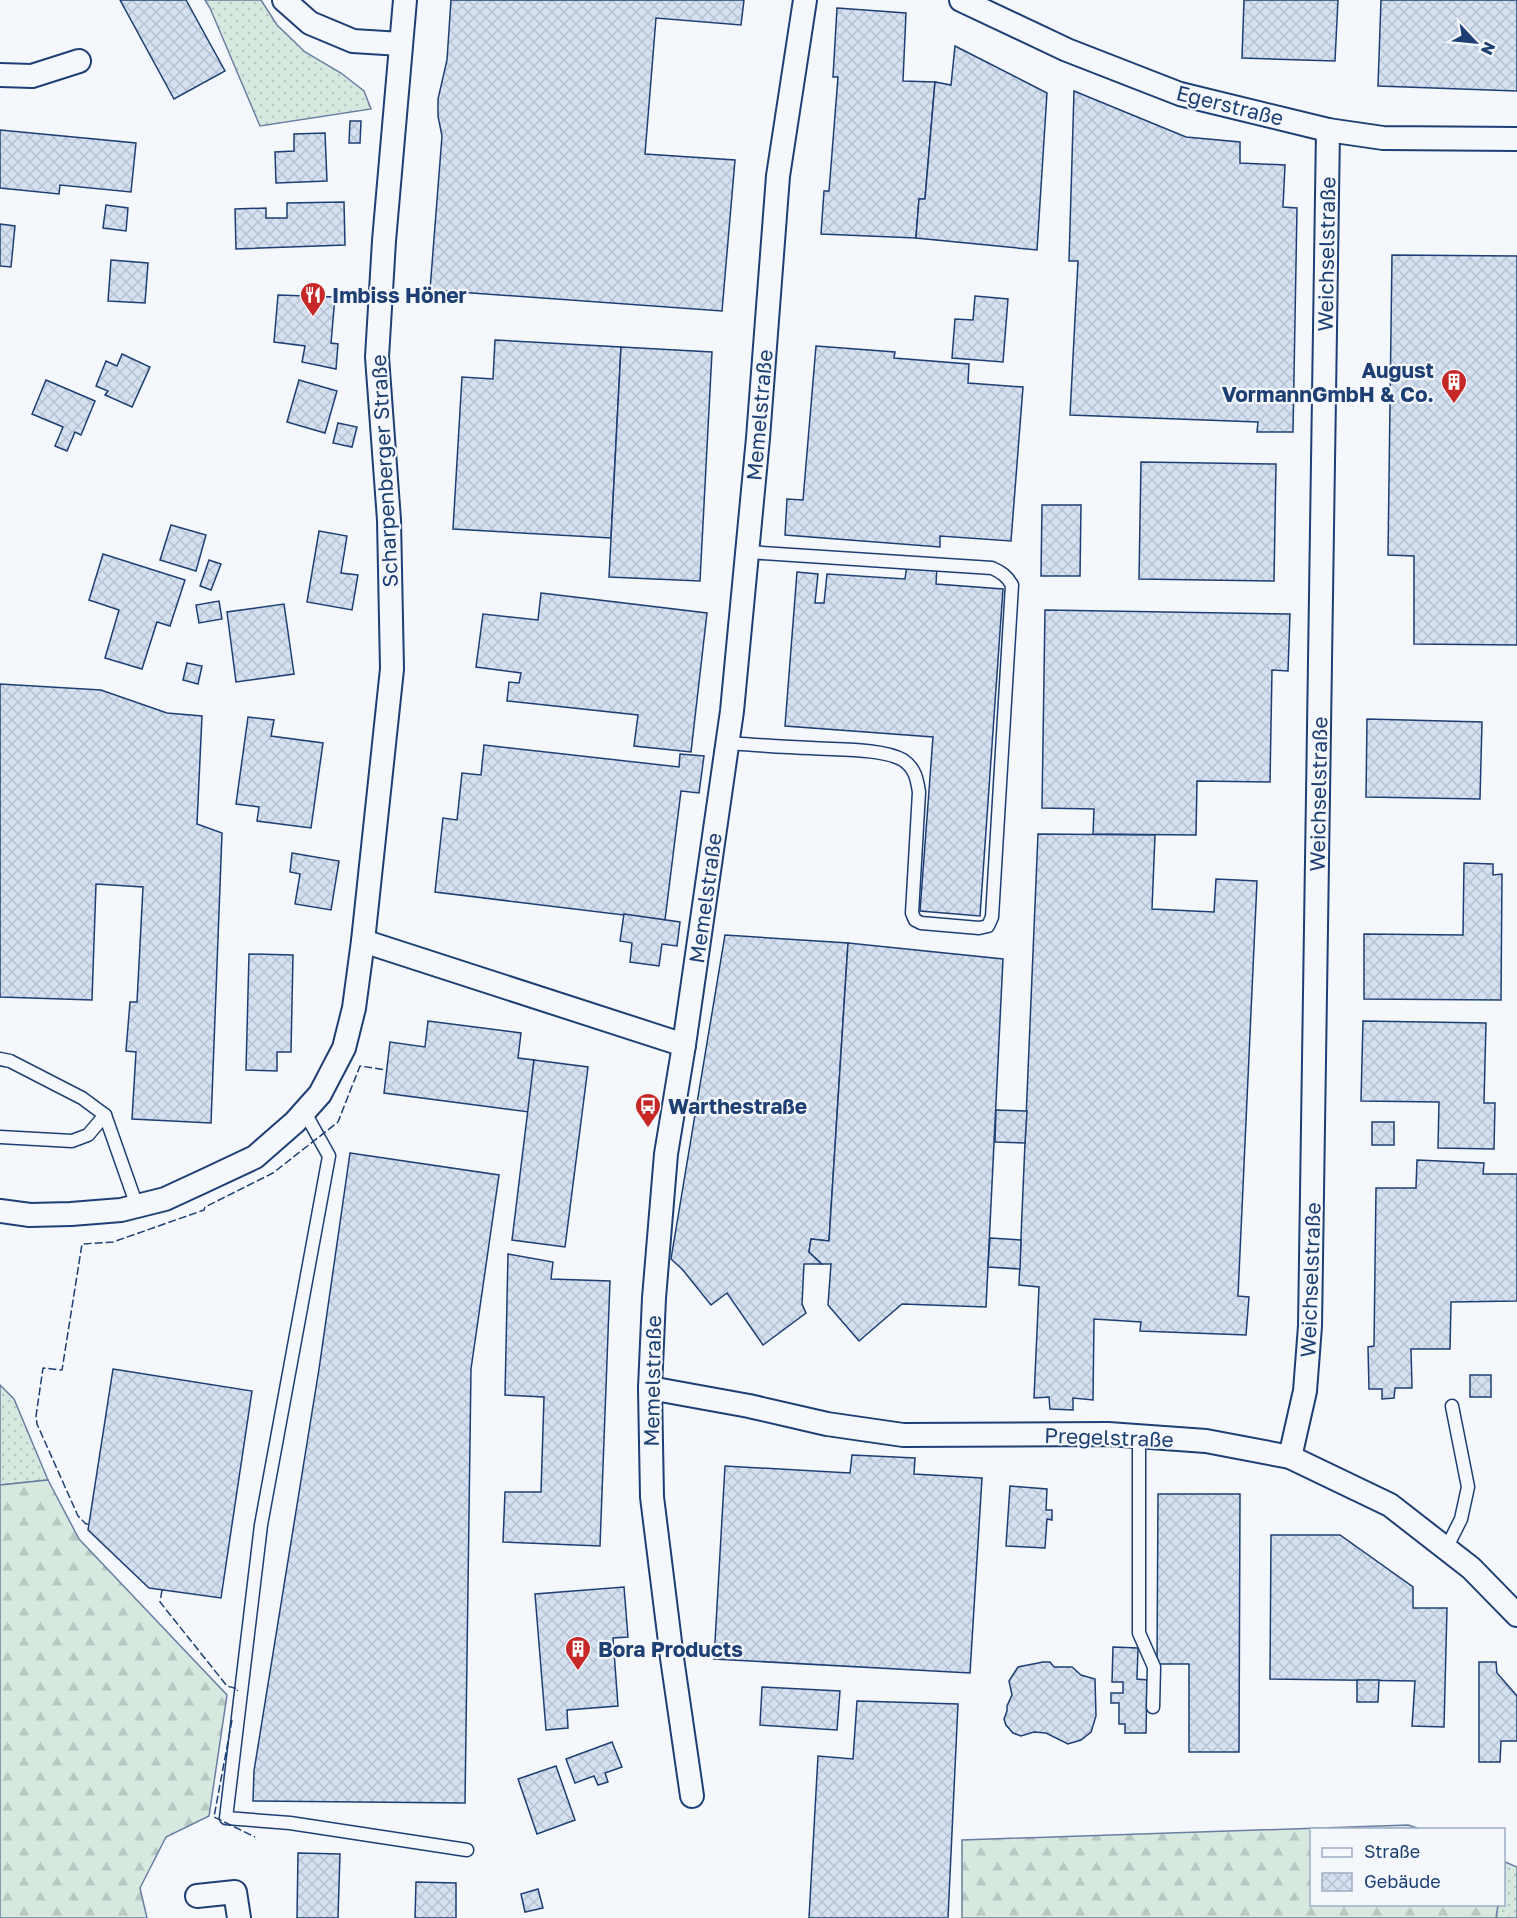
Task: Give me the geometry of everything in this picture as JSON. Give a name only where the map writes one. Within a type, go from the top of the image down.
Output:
[{"type":"street","points":[[284,0],[310,22],[353,41],[401,44]]},
{"type":"street","name":"Scharpenberger Straße","points":[[0,1211],[30,1215],[121,1210],[165,1199],[255,1157],[295,1122],[320,1094],[344,1048],[354,1008],[363,941],[392,669],[389,520],[377,357],[385,229],[405,0]]},
{"type":"street","name":"Memelstraße","points":[[692,1796],[652,1497],[650,1389],[654,1298],[666,1154],[732,711],[778,176],[805,0]]},
{"type":"street","name":"Egerstraße","points":[[961,0],[1067,50],[1180,94],[1328,130],[1383,138],[1517,139]]},
{"type":"street","points":[[0,75],[32,76],[79,61]]},
{"type":"street","name":"Weichselstraße","points":[[1290,1457],[1305,1391],[1310,1326],[1328,130]]},
{"type":"street","points":[[363,941],[684,1045]]},
{"type":"street","name":"Pregelstraße","points":[[650,1389],[749,1406],[827,1424],[903,1435],[1108,1434],[1206,1441],[1290,1457],[1390,1505],[1471,1568],[1517,1615]]},
{"type":"street","points":[[197,1896],[236,1892],[239,1918]]},
{"type":"lane","points":[[727,743],[856,751],[885,754],[901,759],[915,773],[919,792],[912,913],[915,920],[921,923],[979,928],[988,926],[992,917],[1004,735],[1012,585],[1007,577],[992,568],[747,552]]},
{"type":"lane","points":[[0,1059],[10,1061],[82,1098],[105,1115],[137,1206]]},
{"type":"lane","points":[[304,1111],[329,1156],[261,1524],[226,1818],[290,1824],[467,1850]]},
{"type":"lane","points":[[0,1137],[72,1141],[88,1135],[105,1115]]},
{"type":"lane","points":[[1446,1549],[1461,1519],[1468,1487],[1452,1406]]},
{"type":"lane","points":[[1139,1436],[1139,1633],[1154,1667],[1153,1707]]},
{"type":"green space","points":[[205,0],[261,0],[277,25],[305,52],[341,73],[364,91],[371,109],[260,126]]},
{"type":"green space","points":[[0,1385],[14,1399],[48,1480],[0,1485]]},
{"type":"green space","points":[[48,1480],[79,1539],[227,1695],[209,1816],[166,1837],[140,1888],[147,1918],[0,1918],[0,1485]]},
{"type":"green space","points":[[1408,1825],[1417,1828],[1319,1828]]},
{"type":"green space","points":[[1310,1828],[1310,1906],[1498,1906],[1496,1918],[962,1918],[962,1840]]},
{"type":"green space","points":[[1505,1862],[1517,1867],[1517,1918],[1496,1918],[1498,1906],[1505,1906]]},
{"type":"building","points":[[120,0],[186,0],[225,71],[174,99]]},
{"type":"building","points":[[451,0],[744,0],[741,25],[656,18],[645,154],[735,160],[722,311],[430,290],[442,136],[438,116],[438,99],[447,60]]},
{"type":"building","points":[[1244,0],[1338,0],[1335,61],[1242,58]]},
{"type":"building","points":[[1381,0],[1517,0],[1517,91],[1378,86]]},
{"type":"building","points":[[837,8],[906,13],[903,81],[935,82],[925,199],[919,199],[916,238],[821,234],[824,191],[829,191],[838,77],[833,77]]},
{"type":"building","points":[[955,46],[1047,93],[1037,250],[916,238],[919,199],[925,199],[935,82],[951,85]]},
{"type":"building","points":[[1074,91],[1186,137],[1240,142],[1240,163],[1285,165],[1283,207],[1297,208],[1293,432],[1257,432],[1258,422],[1070,415],[1078,261],[1069,261]]},
{"type":"building","points":[[350,121],[361,121],[360,143],[349,143]]},
{"type":"building","points":[[0,130],[136,143],[131,192],[60,185],[59,194],[0,188]]},
{"type":"building","points":[[325,133],[327,181],[276,183],[275,152],[294,151],[294,134]]},
{"type":"building","points":[[344,202],[345,245],[236,249],[235,209],[266,208],[266,218],[287,218],[287,203]]},
{"type":"building","points":[[106,205],[128,208],[126,231],[103,228]]},
{"type":"building","points":[[0,224],[15,226],[11,267],[0,266]]},
{"type":"building","name":"August VormannGmbH & Co.","points":[[1392,255],[1517,256],[1517,645],[1414,644],[1414,556],[1388,555]]},
{"type":"building","points":[[111,260],[148,263],[145,303],[108,301]]},
{"type":"building","points":[[278,295],[335,297],[331,343],[338,344],[336,369],[302,362],[305,346],[274,342]]},
{"type":"building","points":[[975,296],[1008,299],[1003,362],[952,358],[955,319],[973,320]]},
{"type":"building","points":[[495,340],[621,347],[611,538],[453,529],[462,377],[493,379]]},
{"type":"building","points":[[816,346],[895,352],[894,358],[969,364],[968,383],[1023,387],[1011,541],[940,536],[940,547],[785,535],[787,499],[803,500]]},
{"type":"building","points":[[621,347],[712,352],[700,581],[609,577]]},
{"type":"building","points":[[122,354],[150,367],[132,407],[105,395],[108,391],[96,386],[106,361],[117,366]]},
{"type":"building","points":[[46,380],[95,401],[81,435],[75,432],[67,451],[55,446],[63,427],[32,414]]},
{"type":"building","points":[[299,380],[337,391],[325,433],[287,422]]},
{"type":"building","points":[[338,423],[357,427],[352,447],[333,443]]},
{"type":"building","points":[[1141,462],[1276,464],[1274,581],[1139,579]]},
{"type":"building","points":[[1042,505],[1081,505],[1080,576],[1041,576]]},
{"type":"building","points":[[171,525],[206,535],[196,571],[160,560]]},
{"type":"building","points":[[319,531],[347,536],[341,573],[358,575],[352,610],[307,602]]},
{"type":"building","points":[[103,554],[185,580],[170,626],[157,622],[142,669],[105,658],[119,610],[89,600]]},
{"type":"building","points":[[209,560],[221,564],[211,590],[200,586]]},
{"type":"building","points":[[907,565],[937,567],[936,584],[1003,589],[980,916],[920,911],[933,737],[785,726],[797,572],[818,574],[815,603],[824,603],[827,574],[905,579]]},
{"type":"building","points":[[541,593],[707,613],[691,752],[634,746],[638,715],[507,701],[509,682],[519,683],[521,673],[476,667],[483,614],[538,620]]},
{"type":"building","points":[[219,601],[222,619],[199,623],[196,605]]},
{"type":"building","points":[[284,604],[294,674],[236,682],[227,612]]},
{"type":"building","points":[[1045,610],[1290,614],[1288,671],[1272,670],[1270,782],[1197,781],[1196,835],[1093,834],[1094,809],[1042,808]]},
{"type":"building","points":[[187,663],[202,666],[198,684],[183,680]]},
{"type":"building","points":[[0,684],[101,690],[167,713],[202,716],[197,824],[222,833],[211,1123],[132,1119],[136,1052],[126,1051],[130,1002],[137,1002],[143,887],[96,884],[92,1000],[0,997]]},
{"type":"building","points":[[248,717],[274,720],[271,736],[323,743],[311,828],[257,821],[259,807],[236,804]]},
{"type":"building","points":[[1367,719],[1482,722],[1480,799],[1366,797]]},
{"type":"building","points":[[484,745],[679,767],[680,754],[704,756],[699,793],[681,791],[665,920],[435,892],[443,818],[457,820],[462,773],[481,775]]},
{"type":"building","points":[[1038,834],[1155,835],[1152,909],[1214,912],[1216,879],[1257,881],[1238,1296],[1249,1297],[1246,1335],[1140,1331],[1141,1322],[1094,1319],[1093,1400],[1073,1398],[1073,1410],[1050,1409],[1049,1397],[1034,1398],[1039,1287],[1019,1285]]},
{"type":"building","points":[[292,853],[339,861],[331,910],[295,904],[300,874],[290,872]]},
{"type":"building","points":[[1464,863],[1493,864],[1493,875],[1502,874],[1501,1000],[1364,999],[1364,934],[1463,935]]},
{"type":"building","points":[[624,914],[680,922],[677,946],[662,944],[659,966],[630,962],[632,943],[620,941]]},
{"type":"building","points":[[725,935],[848,943],[829,1241],[811,1239],[809,1252],[822,1264],[804,1264],[802,1304],[806,1313],[763,1345],[727,1293],[711,1305],[671,1259]]},
{"type":"building","points":[[848,943],[1003,959],[986,1307],[902,1304],[859,1341],[828,1305],[831,1264],[822,1264],[809,1252],[811,1239],[829,1241]]},
{"type":"building","points":[[249,954],[293,955],[291,1052],[277,1052],[277,1071],[246,1070]]},
{"type":"building","points":[[428,1021],[521,1033],[518,1058],[534,1060],[529,1112],[384,1093],[390,1042],[425,1047]]},
{"type":"building","points":[[1363,1021],[1486,1023],[1484,1103],[1495,1103],[1494,1149],[1438,1148],[1439,1102],[1361,1101]]},
{"type":"building","points":[[534,1060],[588,1067],[565,1247],[512,1240]]},
{"type":"building","points":[[996,1110],[1027,1111],[1025,1143],[995,1142]]},
{"type":"building","points":[[1372,1122],[1394,1122],[1394,1145],[1372,1145]]},
{"type":"building","points":[[350,1153],[499,1175],[471,1369],[465,1803],[253,1801],[254,1771],[319,1369]]},
{"type":"building","points":[[1417,1160],[1484,1163],[1483,1174],[1517,1174],[1517,1301],[1451,1302],[1450,1349],[1411,1349],[1412,1388],[1395,1388],[1394,1398],[1382,1399],[1382,1389],[1369,1389],[1368,1347],[1374,1346],[1376,1188],[1416,1188]]},
{"type":"building","points":[[990,1238],[1021,1240],[1020,1269],[988,1267]]},
{"type":"building","points":[[508,1254],[553,1262],[551,1279],[610,1281],[600,1546],[503,1542],[505,1492],[541,1492],[544,1397],[505,1395]]},
{"type":"building","points":[[113,1369],[252,1391],[221,1598],[149,1588],[88,1530]]},
{"type":"building","points":[[1470,1375],[1491,1375],[1491,1397],[1470,1397]]},
{"type":"building","points":[[852,1455],[915,1458],[914,1474],[982,1478],[970,1673],[714,1659],[725,1466],[850,1473]]},
{"type":"building","points":[[1010,1486],[1047,1489],[1046,1510],[1052,1510],[1052,1520],[1047,1519],[1045,1548],[1006,1546]]},
{"type":"building","points":[[1158,1494],[1240,1494],[1239,1752],[1189,1752],[1189,1664],[1157,1664]]},
{"type":"building","points":[[1271,1535],[1340,1535],[1413,1587],[1413,1608],[1447,1608],[1444,1727],[1412,1726],[1415,1681],[1270,1679]]},
{"type":"building","name":"Bora Products","points":[[624,1587],[628,1637],[613,1638],[618,1706],[567,1710],[568,1728],[546,1730],[535,1594]]},
{"type":"building","points":[[1113,1647],[1138,1648],[1137,1679],[1147,1680],[1146,1733],[1125,1733],[1125,1724],[1119,1724],[1119,1703],[1111,1703],[1111,1693],[1123,1693],[1123,1682],[1112,1682]]},
{"type":"building","points":[[1050,1662],[1054,1667],[1072,1667],[1081,1675],[1095,1679],[1096,1716],[1091,1732],[1081,1740],[1068,1744],[1046,1733],[1034,1732],[1021,1736],[1013,1733],[1006,1725],[1004,1719],[1012,1695],[1009,1681],[1018,1667]]},
{"type":"building","points":[[1479,1662],[1496,1662],[1497,1673],[1517,1696],[1517,1741],[1501,1741],[1500,1762],[1479,1762]]},
{"type":"building","points":[[1357,1680],[1379,1680],[1378,1702],[1357,1702]]},
{"type":"building","points":[[762,1687],[840,1691],[837,1730],[760,1725]]},
{"type":"building","points":[[857,1701],[958,1704],[948,1918],[809,1918],[818,1756],[853,1759]]},
{"type":"building","points":[[612,1742],[622,1767],[605,1773],[608,1782],[598,1785],[594,1776],[575,1783],[566,1759]]},
{"type":"building","points":[[556,1766],[575,1820],[537,1834],[518,1779]]},
{"type":"building","points":[[298,1853],[340,1854],[338,1918],[297,1918]]},
{"type":"building","points":[[416,1882],[456,1883],[456,1918],[415,1918]]},
{"type":"building","points":[[538,1889],[543,1908],[525,1912],[521,1894]]},
{"type":"fence","points":[[88,1524],[78,1516],[37,1424],[36,1416],[43,1368],[62,1370],[82,1244],[113,1242],[204,1210],[205,1207],[273,1173],[338,1122],[360,1066],[387,1070]]},
{"type":"fence","points":[[162,1590],[160,1602],[227,1686],[238,1689],[237,1691]]},
{"type":"fence","points":[[232,1720],[214,1817],[255,1837]]},
{"type":"place","name":"Imbiss Höner","points":[[313,318]]},
{"type":"place","name":"August VormannGmbH & Co.","points":[[1454,405]]},
{"type":"place","name":"Warthestraße","points":[[648,1129]]},
{"type":"place","name":"Bora Products","points":[[578,1672]]}]
